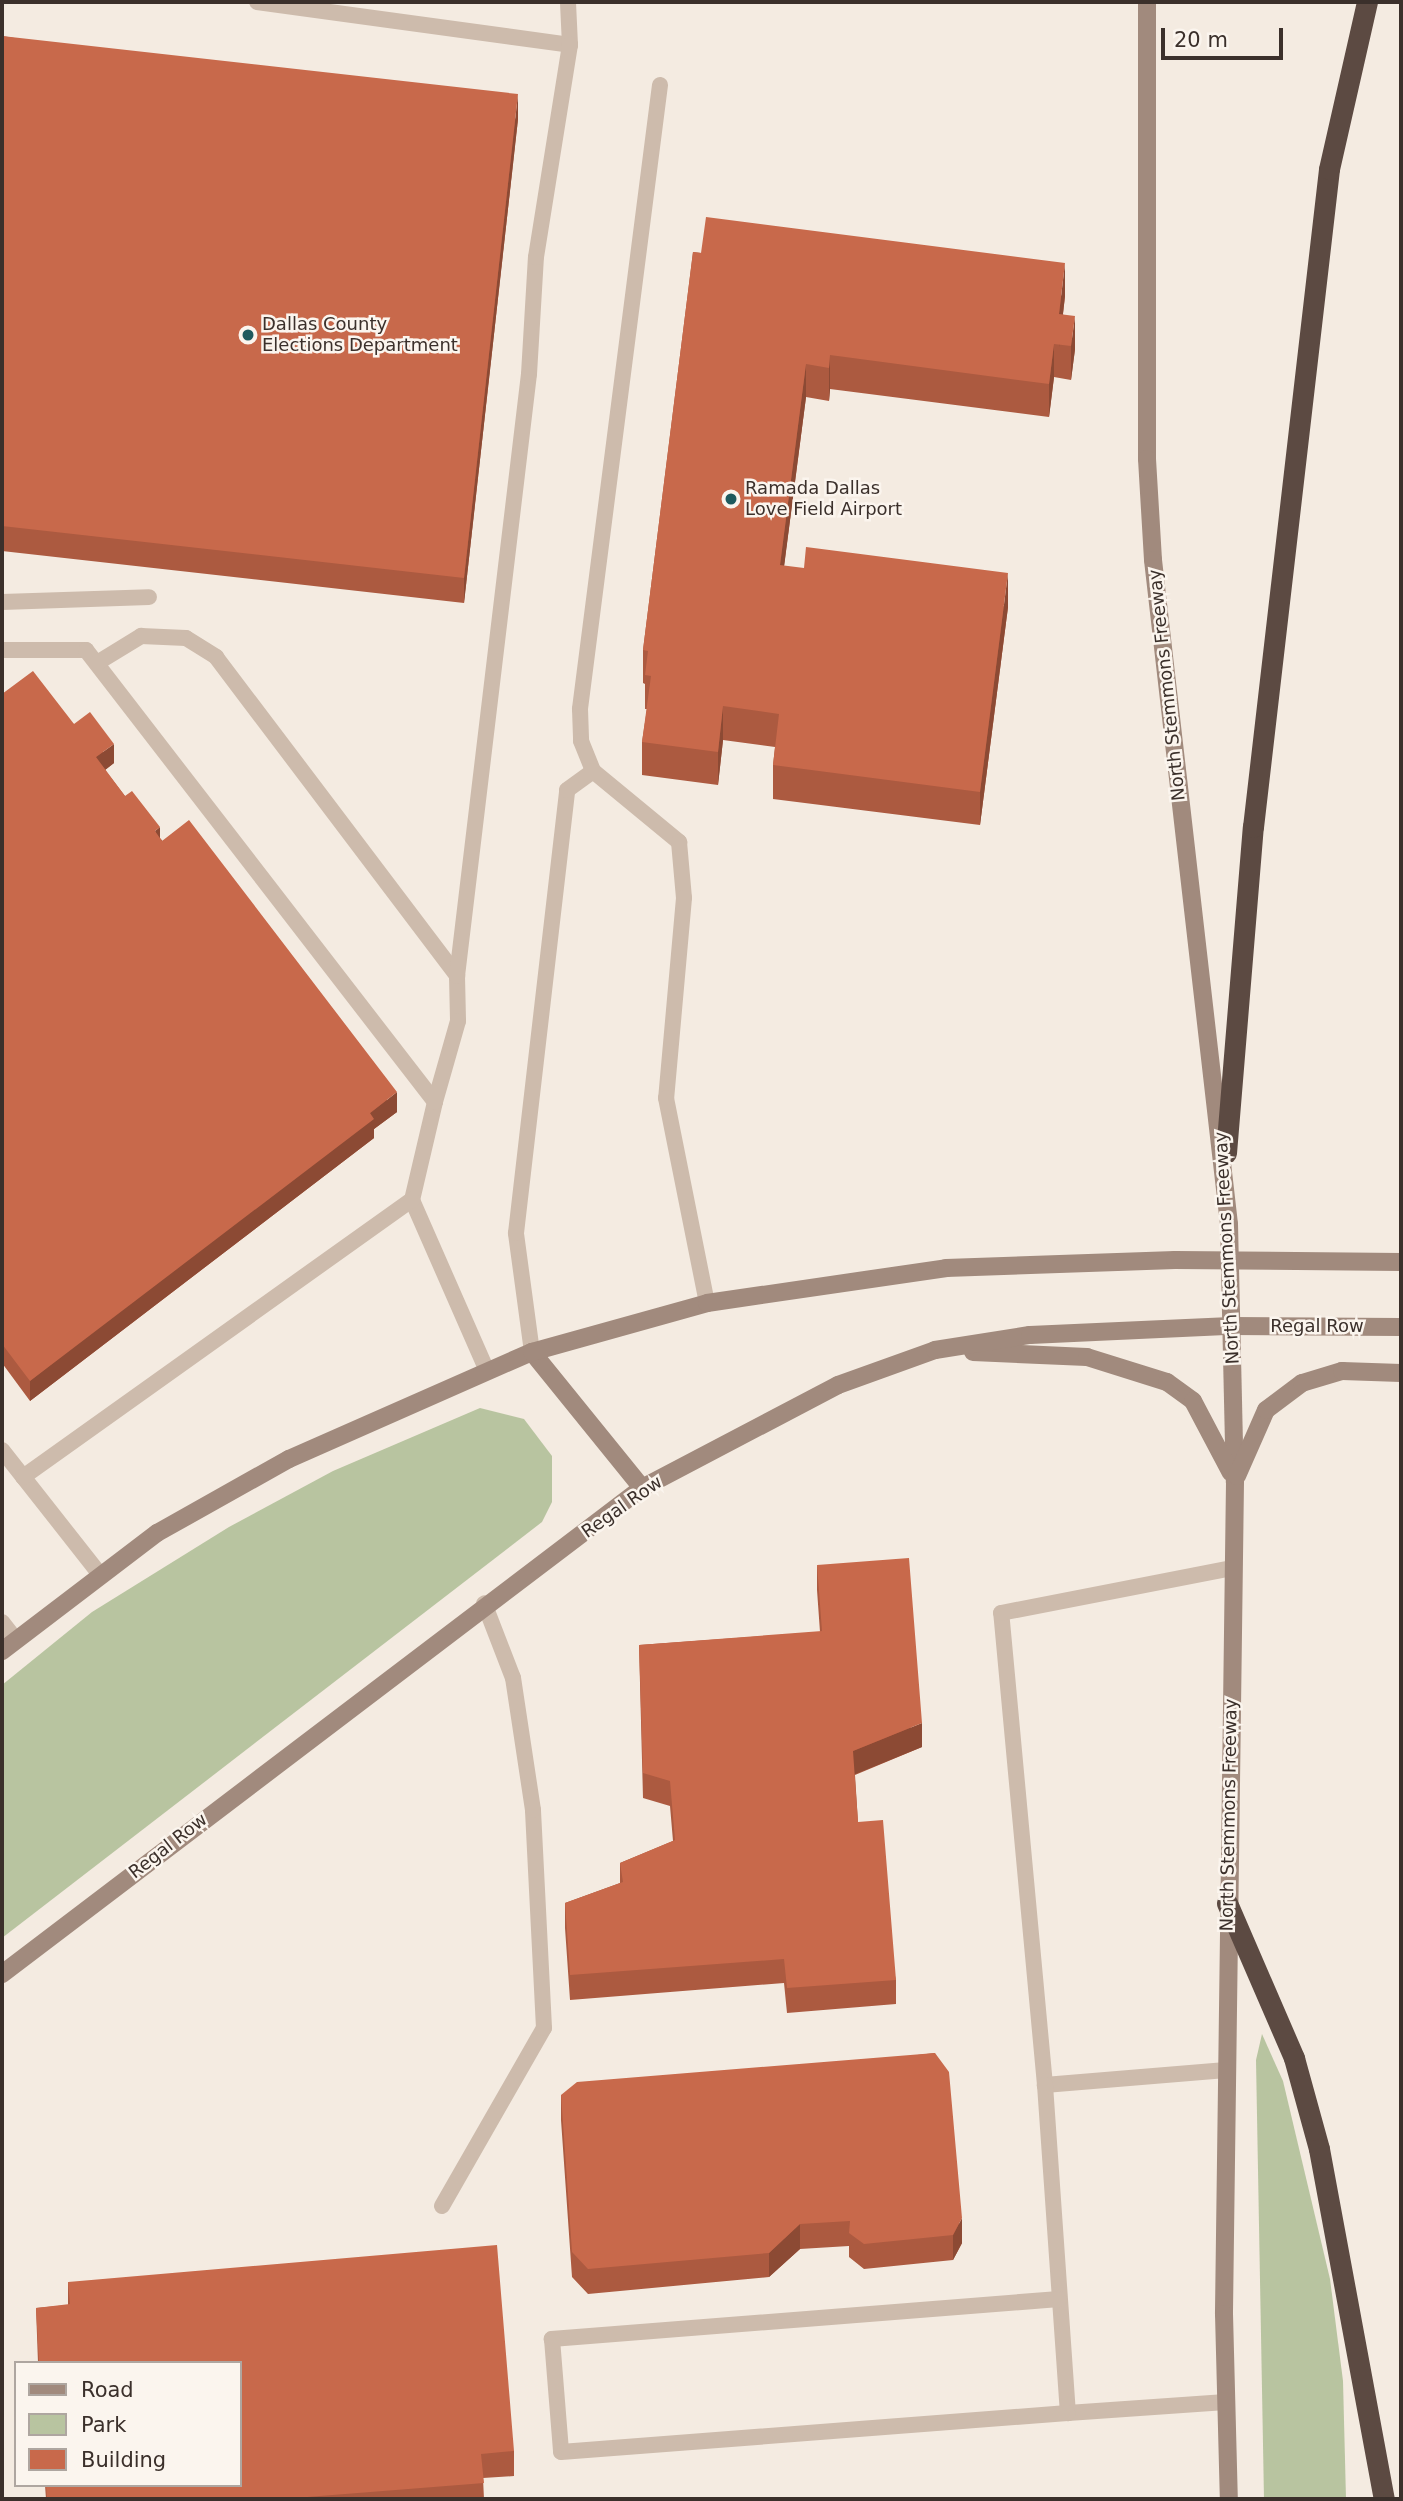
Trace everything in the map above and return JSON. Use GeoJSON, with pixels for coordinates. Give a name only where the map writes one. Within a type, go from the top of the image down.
{"type":"FeatureCollection","features":[{"type":"Feature","properties":{"kind":"highway"},"geometry":{"type":"LineString","coordinates":[[1226,1153],[1253,827],[1329,169],[1367,2]]}},
{"type":"Feature","properties":{"kind":"highway"},"geometry":{"type":"LineString","coordinates":[[1227,1903],[1294,2058],[1319,2149],[1384,2499]]}},
{"type":"Feature","properties":{"kind":"main road","name":"North Stemmons Freeway"},"geometry":{"type":"LineString","coordinates":[[1147,2],[1152,548],[1197,964],[1226,1153],[1230,1262],[1235,1482],[1226,2070],[1226,2402],[1229,2499]]}},
{"type":"Feature","properties":{"kind":"main road"},"geometry":{"type":"LineString","coordinates":[[9,1646],[157,1533],[289,1459],[532,1352],[707,1303],[946,1268],[1230,1262],[1401,1262]]}},
{"type":"Feature","properties":{"kind":"main road","name":"Regal Row"},"geometry":{"type":"LineString","coordinates":[[2,1974],[484,1603],[642,1488],[838,1385],[935,1350],[1030,1335],[1231,1326],[1401,1327]]}},
{"type":"Feature","properties":{"kind":"main road"},"geometry":{"type":"LineString","coordinates":[[935,1350],[1087,1357],[1167,1382],[1200,1410],[1235,1482]]}},
{"type":"Feature","properties":{"kind":"main road"},"geometry":{"type":"LineString","coordinates":[[532,1352],[642,1488]]}},
{"type":"Feature","properties":{"kind":"main road"},"geometry":{"type":"LineString","coordinates":[[1235,1482],[1266,1410],[1301,1383],[1342,1371],[1401,1373]]}},
{"type":"Feature","properties":{"kind":"lane"},"geometry":{"type":"LineString","coordinates":[[257,2],[570,45]]}},
{"type":"Feature","properties":{"kind":"lane"},"geometry":{"type":"LineString","coordinates":[[487,1371],[412,1200],[435,1102],[458,1021],[457,976],[529,374],[536,257],[570,45],[568,2]]}},
{"type":"Feature","properties":{"kind":"lane"},"geometry":{"type":"LineString","coordinates":[[660,85],[580,709],[582,741],[593,771],[679,842],[684,898],[666,1098],[707,1303]]}},
{"type":"Feature","properties":{"kind":"lane"},"geometry":{"type":"LineString","coordinates":[[2,601],[149,597]]}},
{"type":"Feature","properties":{"kind":"lane"},"geometry":{"type":"LineString","coordinates":[[97,663],[141,636],[186,638],[216,657],[457,976]]}},
{"type":"Feature","properties":{"kind":"lane"},"geometry":{"type":"LineString","coordinates":[[2,650],[86,650],[435,1102]]}},
{"type":"Feature","properties":{"kind":"lane"},"geometry":{"type":"LineString","coordinates":[[532,1352],[516,1233],[567,790],[593,771]]}},
{"type":"Feature","properties":{"kind":"lane"},"geometry":{"type":"LineString","coordinates":[[23,1477],[412,1200]]}},
{"type":"Feature","properties":{"kind":"lane"},"geometry":{"type":"LineString","coordinates":[[2,1450],[101,1576]]}},
{"type":"Feature","properties":{"kind":"lane"},"geometry":{"type":"LineString","coordinates":[[1068,2413],[1045,2085],[1001,1613],[1233,1568]]}},
{"type":"Feature","properties":{"kind":"lane"},"geometry":{"type":"LineString","coordinates":[[442,2206],[544,2028],[527,1771],[513,1678],[484,1603]]}},
{"type":"Feature","properties":{"kind":"lane"},"geometry":{"type":"LineString","coordinates":[[2,1622],[9,1646]]}},
{"type":"Feature","properties":{"kind":"lane"},"geometry":{"type":"LineString","coordinates":[[1045,2085],[1226,2070]]}},
{"type":"Feature","properties":{"kind":"lane"},"geometry":{"type":"LineString","coordinates":[[1059,2299],[552,2339],[561,2452],[1226,2402]]}},
{"type":"Feature","properties":{"kind":"green space"},"geometry":{"type":"Polygon","coordinates":[[[480,1408],[524,1419],[552,1456],[552,1502],[542,1522],[2,1938],[2,1685],[92,1612],[229,1527],[333,1471],[480,1408]]]}},
{"type":"Feature","properties":{"kind":"green space"},"geometry":{"type":"Polygon","coordinates":[[[1262,2034],[1283,2081],[1330,2279],[1343,2381],[1346,2499],[1264,2499],[1256,2060],[1262,2034]]]}},
{"type":"Feature","properties":{"kind":"building","name":"Dallas County Elections Department"},"geometry":{"type":"Polygon","coordinates":[[[2,36],[518,94],[464,578],[2,526],[2,36]]]}},
{"type":"Feature","properties":{"kind":"building","name":"Ramada Dallas Love Field Airport"},"geometry":{"type":"Polygon","coordinates":[[[706,217],[1065,263],[1059,314],[1075,316],[1071,346],[1054,344],[1049,384],[830,355],[829,368],[806,364],[780,565],[804,568],[806,547],[1008,573],[980,792],[773,765],[779,714],[723,706],[718,752],[642,742],[651,676],[645,675],[648,651],[643,650],[693,252],[701,253],[706,217]]]}},
{"type":"Feature","properties":{"kind":"building"},"geometry":{"type":"Polygon","coordinates":[[[33,671],[74,724],[90,712],[114,744],[96,757],[125,796],[132,791],[160,827],[155,831],[162,841],[189,820],[397,1092],[370,1113],[374,1119],[30,1381],[2,1344],[2,694],[33,671]]]}},
{"type":"Feature","properties":{"kind":"building"},"geometry":{"type":"Polygon","coordinates":[[[909,1558],[922,1723],[853,1751],[858,1822],[883,1820],[896,1980],[787,1988],[784,1959],[570,1975],[565,1903],[623,1882],[620,1863],[675,1840],[670,1781],[643,1773],[639,1645],[822,1631],[817,1565],[909,1558]]]}},
{"type":"Feature","properties":{"kind":"building"},"geometry":{"type":"Polygon","coordinates":[[[935,2053],[949,2072],[962,2218],[953,2235],[864,2244],[849,2233],[850,2221],[800,2224],[769,2253],[588,2269],[572,2252],[561,2095],[577,2082],[935,2053]]]}},
{"type":"Feature","properties":{"kind":"building"},"geometry":{"type":"Polygon","coordinates":[[[497,2245],[514,2451],[481,2454],[484,2483],[282,2499],[47,2499],[46,2487],[242,2487],[242,2361],[39,2361],[36,2308],[70,2304],[68,2282],[497,2245]]]}},
{"type":"Feature","properties":{"kind":"place","name":"Dallas County Elections Department"},"geometry":{"type":"Point","coordinates":[248,335]}},
{"type":"Feature","properties":{"kind":"place","name":"Ramada Dallas Love Field Airport"},"geometry":{"type":"Point","coordinates":[731,499]}}]}
